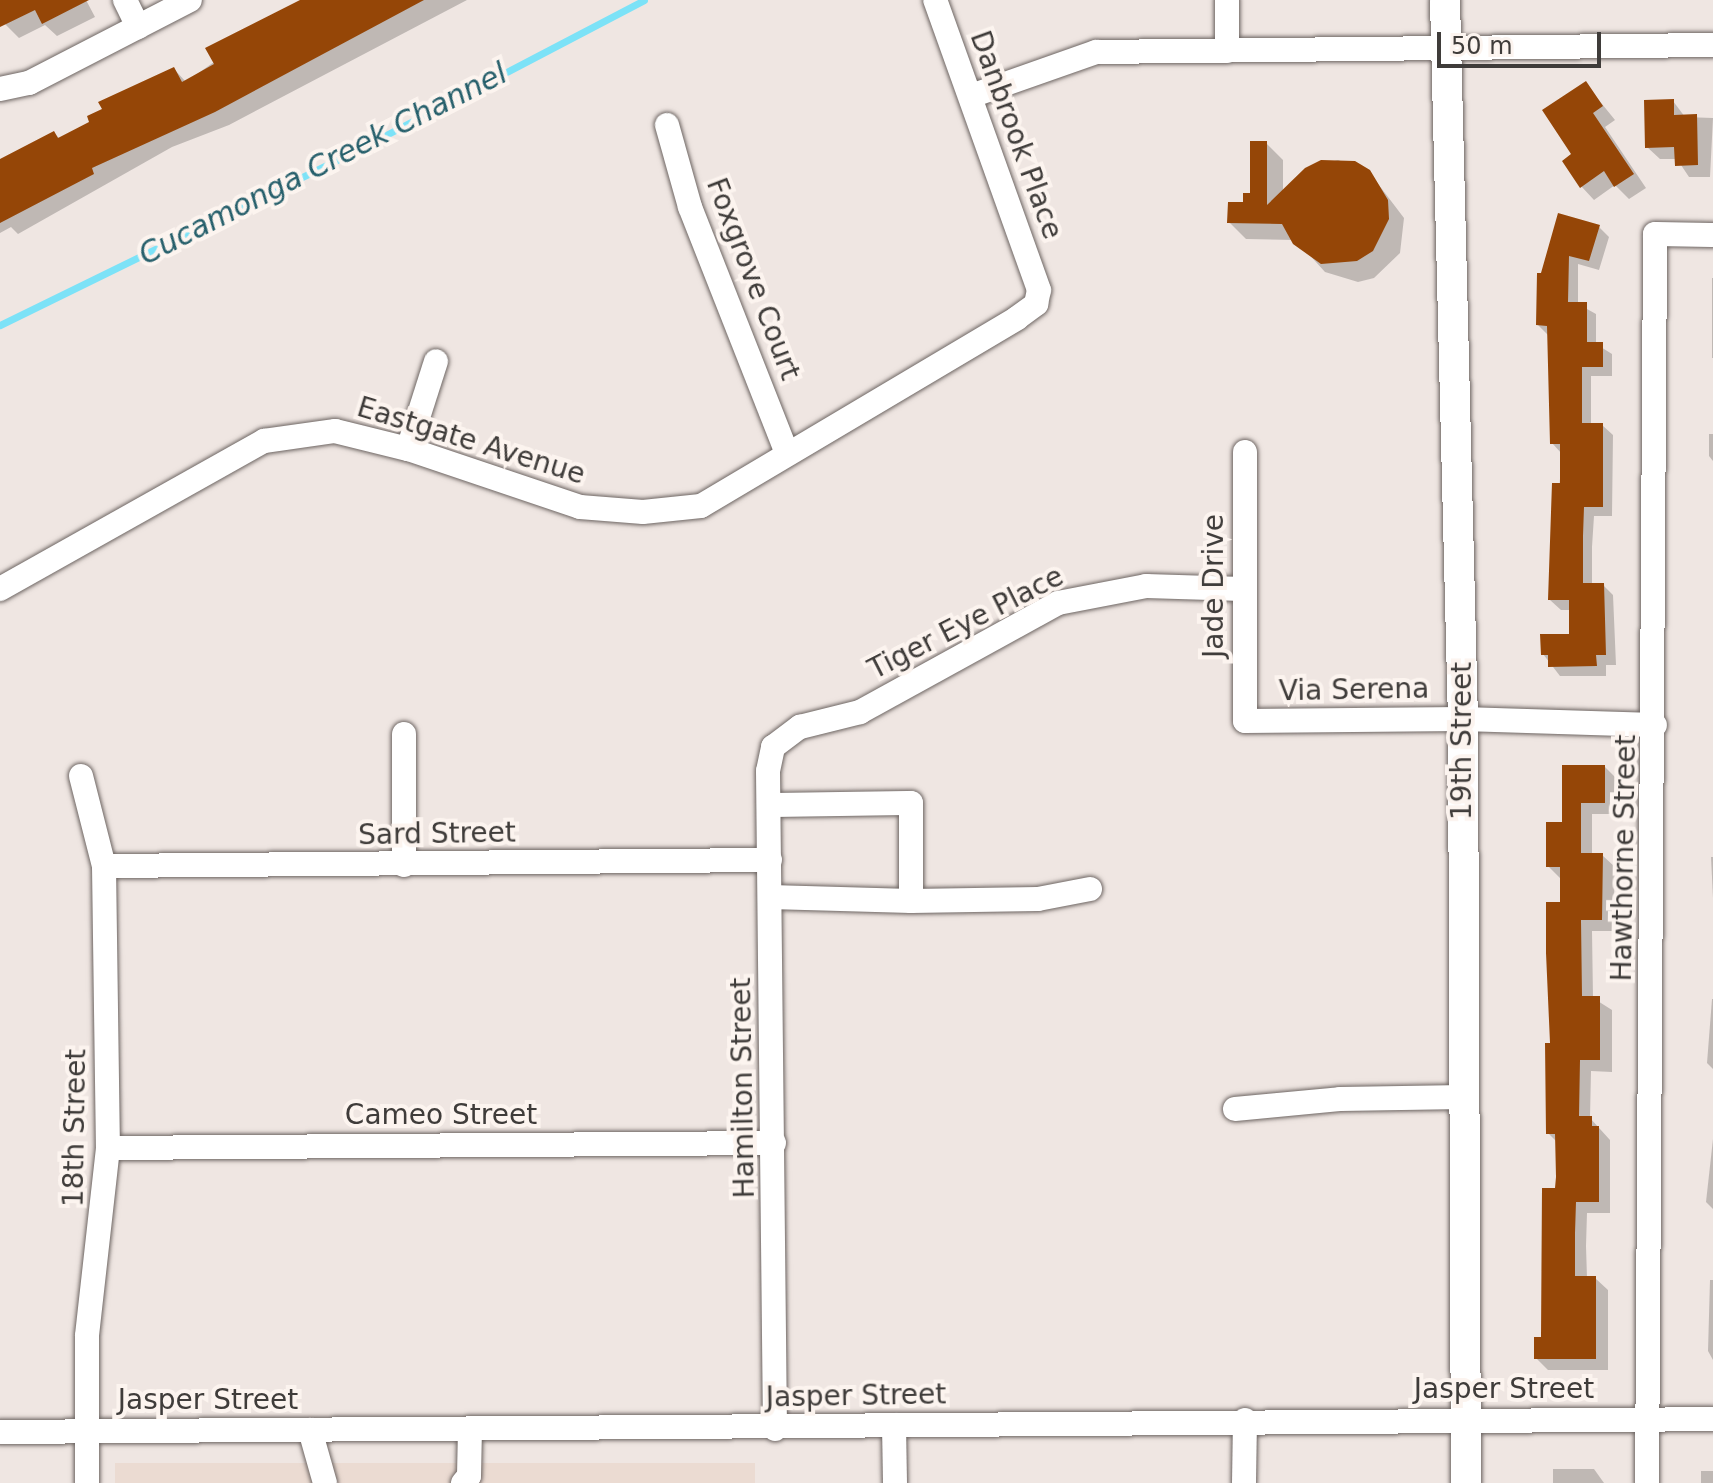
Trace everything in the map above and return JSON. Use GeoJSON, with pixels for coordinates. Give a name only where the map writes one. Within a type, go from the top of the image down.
{"type":"FeatureCollection","features":[{"type":"Feature","properties":{"kind":"main road","name":"19th Street"},"geometry":{"type":"LineString","coordinates":[[1445,0],[1463,719],[1466,1483]]}},
{"type":"Feature","properties":{"kind":"street"},"geometry":{"type":"LineString","coordinates":[[125,0],[138,27]]}},
{"type":"Feature","properties":{"kind":"street"},"geometry":{"type":"LineString","coordinates":[[0,89],[29,83],[190,0]]}},
{"type":"Feature","properties":{"kind":"street","name":"Danbrook Place"},"geometry":{"type":"LineString","coordinates":[[935,0],[1039,290]]}},
{"type":"Feature","properties":{"kind":"street"},"geometry":{"type":"LineString","coordinates":[[1227,0],[1227,51]]}},
{"type":"Feature","properties":{"kind":"street"},"geometry":{"type":"LineString","coordinates":[[971,96],[1096,52],[1446,44],[1713,45]]}},
{"type":"Feature","properties":{"kind":"street","name":"Foxgrove Court"},"geometry":{"type":"LineString","coordinates":[[667,125],[690,207],[787,453]]}},
{"type":"Feature","properties":{"kind":"street","name":"Hawthorne Street"},"geometry":{"type":"LineString","coordinates":[[1647,1483],[1655,725],[1655,234],[1713,235]]}},
{"type":"Feature","properties":{"kind":"street","name":"Eastgate Avenue"},"geometry":{"type":"LineString","coordinates":[[0,589],[264,441],[335,431],[408,449],[580,507],[643,512],[701,506],[1017,318],[1036,304],[1039,290]]}},
{"type":"Feature","properties":{"kind":"street"},"geometry":{"type":"LineString","coordinates":[[408,449],[436,361]]}},
{"type":"Feature","properties":{"kind":"street","name":"Jade Drive"},"geometry":{"type":"LineString","coordinates":[[1245,452],[1245,721]]}},
{"type":"Feature","properties":{"kind":"street","name":"Tiger Eye Place"},"geometry":{"type":"LineString","coordinates":[[773,747],[800,727],[860,712],[1058,603],[1146,586],[1243,589]]}},
{"type":"Feature","properties":{"kind":"street","name":"Via Serena"},"geometry":{"type":"LineString","coordinates":[[1245,721],[1463,719],[1655,725]]}},
{"type":"Feature","properties":{"kind":"street"},"geometry":{"type":"LineString","coordinates":[[404,734],[404,865]]}},
{"type":"Feature","properties":{"kind":"street","name":"Hamilton Street"},"geometry":{"type":"LineString","coordinates":[[773,747],[769,805],[775,1429]]}},
{"type":"Feature","properties":{"kind":"street","name":"18th Street"},"geometry":{"type":"LineString","coordinates":[[81,776],[104,866],[108,1148],[87,1336],[87,1483]]}},
{"type":"Feature","properties":{"kind":"street"},"geometry":{"type":"LineString","coordinates":[[769,805],[911,803],[911,901]]}},
{"type":"Feature","properties":{"kind":"street","name":"Sard Street"},"geometry":{"type":"LineString","coordinates":[[104,866],[770,860]]}},
{"type":"Feature","properties":{"kind":"street"},"geometry":{"type":"LineString","coordinates":[[770,897],[911,901],[1038,899],[1090,889]]}},
{"type":"Feature","properties":{"kind":"street"},"geometry":{"type":"LineString","coordinates":[[1235,1109],[1340,1099],[1464,1097]]}},
{"type":"Feature","properties":{"kind":"street","name":"Cameo Street"},"geometry":{"type":"LineString","coordinates":[[108,1148],[774,1143]]}},
{"type":"Feature","properties":{"kind":"street","name":"Jasper Street"},"geometry":{"type":"LineString","coordinates":[[0,1432],[775,1429],[1465,1418],[1713,1419]]}},
{"type":"Feature","properties":{"kind":"street"},"geometry":{"type":"LineString","coordinates":[[1244,1483],[1245,1420]]}},
{"type":"Feature","properties":{"kind":"street"},"geometry":{"type":"LineString","coordinates":[[894,1425],[895,1483]]}},
{"type":"Feature","properties":{"kind":"street"},"geometry":{"type":"LineString","coordinates":[[310,1430],[325,1483]]}},
{"type":"Feature","properties":{"kind":"street"},"geometry":{"type":"LineString","coordinates":[[463,1483],[469,1476],[470,1430]]}},
{"type":"Feature","properties":{"kind":"shaded area"},"geometry":{"type":"Polygon","coordinates":[[[115,1463],[755,1463],[755,1483],[115,1483],[115,1463]]]}},
{"type":"Feature","properties":{"kind":"building"},"geometry":{"type":"Polygon","coordinates":[[[0,0],[89,0],[42,24],[35,10],[0,27],[0,0]]]}},
{"type":"Feature","properties":{"kind":"building"},"geometry":{"type":"Polygon","coordinates":[[[300,0],[424,0],[215,112],[92,168],[94,174],[0,223],[0,159],[54,131],[58,138],[89,122],[87,116],[102,109],[98,102],[174,67],[182,82],[214,64],[205,48],[300,0]]]}},
{"type":"Feature","properties":{"kind":"building"},"geometry":{"type":"Polygon","coordinates":[[[1586,81],[1603,106],[1593,113],[1634,174],[1614,187],[1604,171],[1580,188],[1562,161],[1571,154],[1542,110],[1586,81]]]}},
{"type":"Feature","properties":{"kind":"building"},"geometry":{"type":"Polygon","coordinates":[[[1674,99],[1674,115],[1697,114],[1698,165],[1675,166],[1674,147],[1645,148],[1644,100],[1674,99]]]}},
{"type":"Feature","properties":{"kind":"building"},"geometry":{"type":"Polygon","coordinates":[[[1250,141],[1267,141],[1267,205],[1305,168],[1321,160],[1355,161],[1370,170],[1388,200],[1389,219],[1373,251],[1357,261],[1321,264],[1293,244],[1282,224],[1227,223],[1228,202],[1243,202],[1243,193],[1250,193],[1250,141]]]}},
{"type":"Feature","properties":{"kind":"building"},"geometry":{"type":"Polygon","coordinates":[[[1558,213],[1600,225],[1589,261],[1569,256],[1568,302],[1587,302],[1587,342],[1603,342],[1603,367],[1582,367],[1582,423],[1603,423],[1603,507],[1584,507],[1583,536],[1583,583],[1604,583],[1606,655],[1596,655],[1597,666],[1548,667],[1548,655],[1541,655],[1540,634],[1569,634],[1569,600],[1548,600],[1552,483],[1560,483],[1560,444],[1550,444],[1547,326],[1536,325],[1537,273],[1541,273],[1558,213]]]}},
{"type":"Feature","properties":{"kind":"building"},"geometry":{"type":"Polygon","coordinates":[[[1562,765],[1605,765],[1605,803],[1581,803],[1581,853],[1603,853],[1602,920],[1581,920],[1582,996],[1600,996],[1600,1060],[1580,1060],[1579,1116],[1592,1116],[1592,1126],[1599,1126],[1599,1202],[1576,1202],[1575,1233],[1575,1276],[1596,1276],[1596,1359],[1534,1359],[1534,1337],[1541,1337],[1542,1188],[1555,1188],[1556,1177],[1555,1134],[1546,1134],[1545,1043],[1550,1043],[1546,902],[1560,902],[1560,867],[1546,867],[1546,822],[1562,822],[1562,765]]]}},
{"type":"Feature","properties":{"kind":"waterway","name":"Cucamonga Creek Channel"},"geometry":{"type":"LineString","coordinates":[[0,325],[363,147],[644,0]]}}]}
